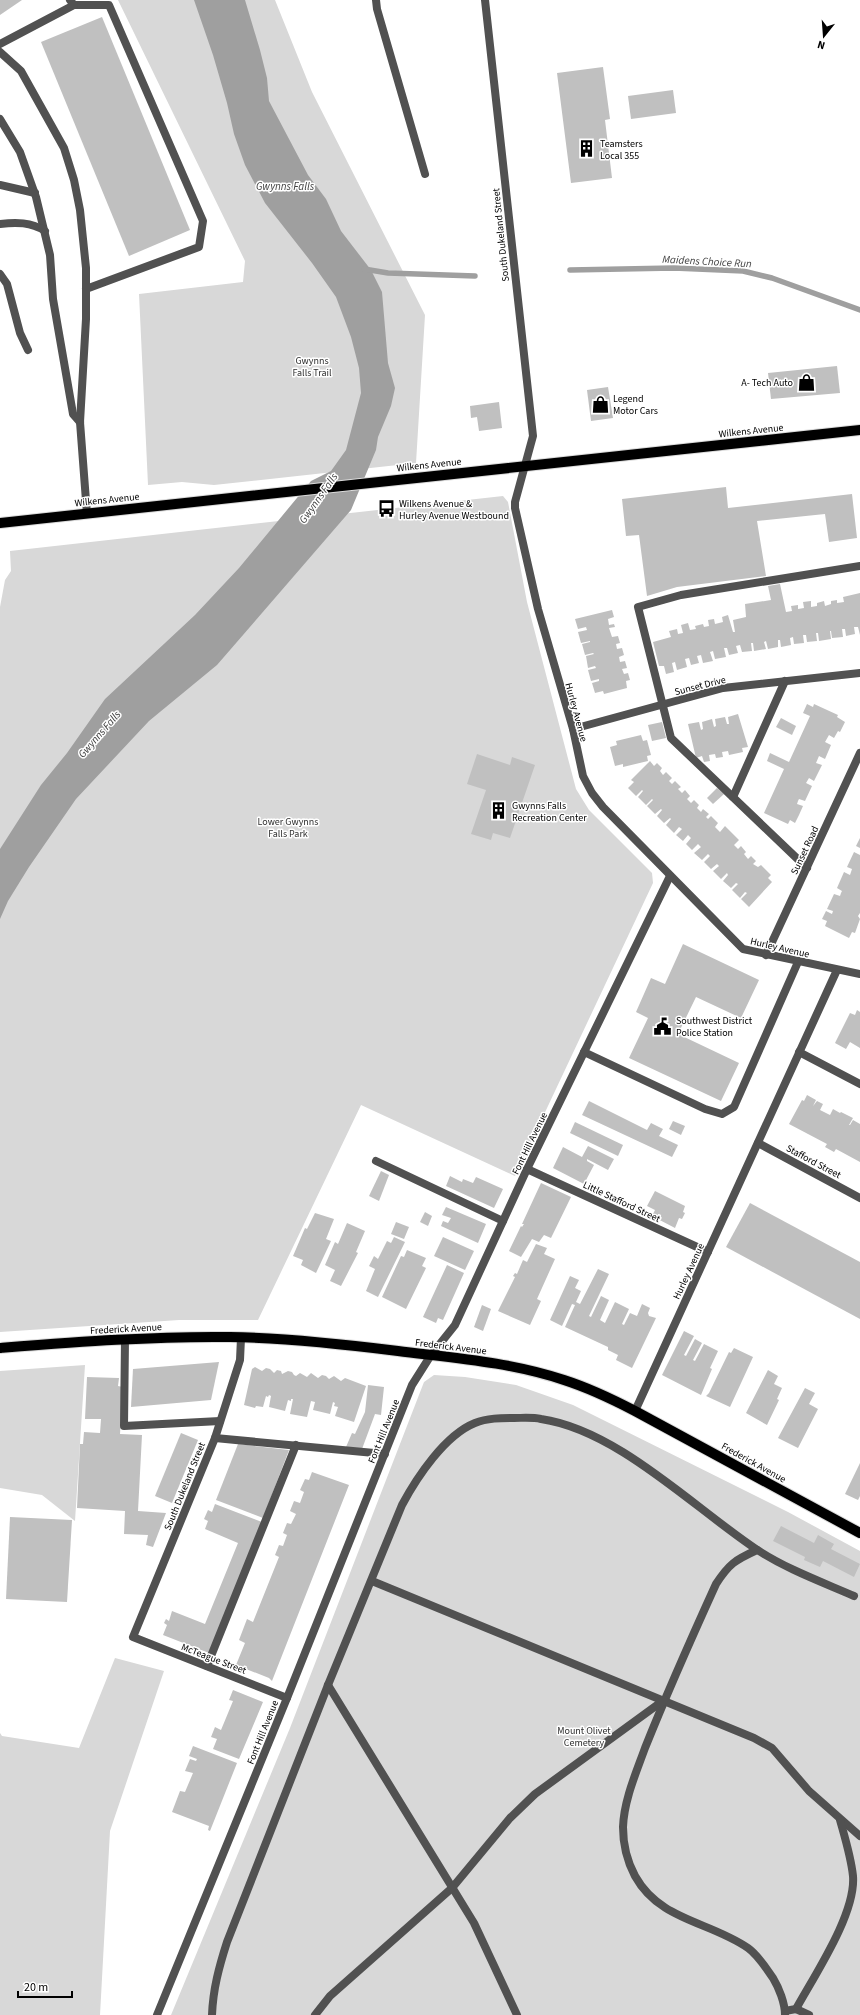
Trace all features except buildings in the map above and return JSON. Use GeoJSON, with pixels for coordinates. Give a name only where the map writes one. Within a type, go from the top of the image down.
{"type":"FeatureCollection","features":[{"type":"Feature","properties":{"kind":"main road","name":"Wilkens Avenue"},"geometry":{"type":"LineString","coordinates":[[0,523],[860,430]]}},
{"type":"Feature","properties":{"kind":"main road","name":"Frederick Avenue"},"geometry":{"type":"LineString","coordinates":[[0,1348],[125,1339],[241,1338],[300,1340],[431,1355],[524,1369],[564,1380],[635,1411],[860,1533]]}},
{"type":"Feature","properties":{"kind":"street"},"geometry":{"type":"LineString","coordinates":[[376,0],[376,9],[425,174]]}},
{"type":"Feature","properties":{"kind":"street","name":"South Dukeland Street"},"geometry":{"type":"LineString","coordinates":[[485,0],[533,436],[523,466]]}},
{"type":"Feature","properties":{"kind":"street"},"geometry":{"type":"LineString","coordinates":[[0,44],[72,2],[109,5],[203,221],[199,247],[86,289]]}},
{"type":"Feature","properties":{"kind":"street"},"geometry":{"type":"LineString","coordinates":[[0,52],[21,71],[64,148],[74,180],[80,210],[86,289],[80,422],[87,514]]}},
{"type":"Feature","properties":{"kind":"street"},"geometry":{"type":"LineString","coordinates":[[0,119],[20,152],[35,193],[50,255],[53,299],[73,414],[80,422]]}},
{"type":"Feature","properties":{"kind":"street"},"geometry":{"type":"LineString","coordinates":[[0,185],[35,193]]}},
{"type":"Feature","properties":{"kind":"street"},"geometry":{"type":"LineString","coordinates":[[0,224],[24,223],[37,226],[44,231]]}},
{"type":"Feature","properties":{"kind":"street"},"geometry":{"type":"LineString","coordinates":[[0,274],[7,284],[20,333],[28,350]]}},
{"type":"Feature","properties":{"kind":"street","name":"Hurley Avenue"},"geometry":{"type":"LineString","coordinates":[[523,466],[515,508],[538,609],[573,729],[583,776],[592,793],[603,807],[743,949],[837,970],[635,1411]]}},
{"type":"Feature","properties":{"kind":"street"},"geometry":{"type":"LineString","coordinates":[[807,868],[671,738],[638,607],[681,595],[860,566]]}},
{"type":"Feature","properties":{"kind":"street","name":"Sunset Drive"},"geometry":{"type":"LineString","coordinates":[[573,729],[723,688],[860,673]]}},
{"type":"Feature","properties":{"kind":"street"},"geometry":{"type":"LineString","coordinates":[[733,798],[785,681]]}},
{"type":"Feature","properties":{"kind":"street","name":"Sunset Road"},"geometry":{"type":"LineString","coordinates":[[766,955],[860,753]]}},
{"type":"Feature","properties":{"kind":"street","name":"Font Hill Avenue"},"geometry":{"type":"LineString","coordinates":[[157,2015],[287,1698],[412,1386],[431,1355],[455,1325],[503,1221],[670,876]]}},
{"type":"Feature","properties":{"kind":"street"},"geometry":{"type":"LineString","coordinates":[[584,1052],[705,1109],[722,1114],[734,1107],[798,962]]}},
{"type":"Feature","properties":{"kind":"street"},"geometry":{"type":"LineString","coordinates":[[837,970],[860,974]]}},
{"type":"Feature","properties":{"kind":"street"},"geometry":{"type":"LineString","coordinates":[[799,1052],[860,1084]]}},
{"type":"Feature","properties":{"kind":"street","name":"Stafford Street"},"geometry":{"type":"LineString","coordinates":[[758,1143],[860,1198]]}},
{"type":"Feature","properties":{"kind":"street"},"geometry":{"type":"LineString","coordinates":[[376,1161],[503,1221]]}},
{"type":"Feature","properties":{"kind":"street","name":"Little Stafford Street"},"geometry":{"type":"LineString","coordinates":[[528,1169],[708,1252]]}},
{"type":"Feature","properties":{"kind":"street","name":"South Dukeland Street"},"geometry":{"type":"LineString","coordinates":[[133,1638],[215,1438],[240,1360],[241,1338]]}},
{"type":"Feature","properties":{"kind":"street"},"geometry":{"type":"LineString","coordinates":[[125,1339],[124,1426],[220,1421]]}},
{"type":"Feature","properties":{"kind":"street"},"geometry":{"type":"LineString","coordinates":[[212,2015],[213,1992],[225,1949],[328,1685],[402,1505],[434,1456],[455,1436],[474,1423],[494,1418],[541,1419],[570,1427],[597,1437],[625,1453],[757,1550],[790,1568],[854,1596]]}},
{"type":"Feature","properties":{"kind":"street"},"geometry":{"type":"LineString","coordinates":[[215,1438],[385,1454]]}},
{"type":"Feature","properties":{"kind":"street"},"geometry":{"type":"LineString","coordinates":[[207,1666],[296,1445]]}},
{"type":"Feature","properties":{"kind":"street"},"geometry":{"type":"LineString","coordinates":[[757,1550],[739,1558],[727,1567],[716,1584],[664,1700],[633,1780],[627,1802],[623,1826],[625,1848],[630,1866],[642,1887],[654,1900],[669,1911],[729,1936],[749,1949],[766,1968],[777,1986],[785,2013],[796,2009],[842,1925],[850,1900],[853,1877],[840,1820]]}},
{"type":"Feature","properties":{"kind":"street"},"geometry":{"type":"LineString","coordinates":[[372,1581],[754,1738],[772,1748],[809,1791],[840,1820],[860,1836]]}},
{"type":"Feature","properties":{"kind":"street","name":"McTeague Street"},"geometry":{"type":"LineString","coordinates":[[133,1638],[287,1698]]}},
{"type":"Feature","properties":{"kind":"street"},"geometry":{"type":"LineString","coordinates":[[328,1685],[474,1923],[517,2015]]}},
{"type":"Feature","properties":{"kind":"street"},"geometry":{"type":"LineString","coordinates":[[315,2015],[330,1996],[452,1888],[510,1818],[535,1794],[664,1700]]}},
{"type":"Feature","properties":{"kind":"street"},"geometry":{"type":"LineString","coordinates":[[796,2009],[809,2015]]}},
{"type":"Feature","properties":{"kind":"green space","name":"Gwynns Falls Trail"},"geometry":{"type":"Polygon","coordinates":[[[118,0],[275,0],[312,92],[425,315],[416,463],[214,485],[182,482],[148,485],[139,294],[243,282],[245,261],[118,0]]]}},
{"type":"Feature","properties":{"kind":"green space","name":"Lower Gwynns Falls Park"},"geometry":{"type":"Polygon","coordinates":[[[503,496],[508,502],[527,602],[576,789],[589,810],[652,873],[653,883],[515,1176],[361,1105],[258,1320],[179,1320],[0,1332],[0,607],[5,580],[11,571],[10,551],[503,496]]]}},
{"type":"Feature","properties":{"kind":"green space"},"geometry":{"type":"Polygon","coordinates":[[[85,1365],[75,1521],[42,1495],[0,1488],[0,1371],[85,1365]]]}},
{"type":"Feature","properties":{"kind":"green space","name":"Mount Olivet Cemetery"},"geometry":{"type":"Polygon","coordinates":[[[434,1375],[465,1377],[516,1385],[573,1405],[788,1512],[860,1551],[860,2015],[171,2015],[290,1728],[424,1382],[434,1375]]]}},
{"type":"Feature","properties":{"kind":"green space"},"geometry":{"type":"Polygon","coordinates":[[[115,1658],[164,1671],[110,1831],[100,2015],[0,2015],[0,1733],[2,1736],[79,1748],[115,1658]]]}},
{"type":"Feature","properties":{"kind":"water","name":"Gwynns Falls"},"geometry":{"type":"Polygon","coordinates":[[[194,0],[245,0],[267,78],[269,101],[308,175],[326,199],[341,231],[371,270],[382,292],[388,363],[395,388],[391,406],[378,437],[376,450],[351,510],[217,665],[149,721],[76,799],[29,867],[8,901],[0,919],[0,849],[41,785],[67,753],[105,699],[195,615],[239,568],[311,481],[331,471],[346,450],[361,393],[359,368],[351,337],[336,297],[312,263],[265,203],[245,165],[234,134],[213,55],[194,0]]]}},
{"type":"Feature","properties":{"kind":"waterway","name":"Maidens Choice Run"},"geometry":{"type":"LineString","coordinates":[[570,270],[674,268],[743,271],[772,278],[860,310]]}},
{"type":"Feature","properties":{"kind":"waterway","name":"Maidens Choice Run"},"geometry":{"type":"LineString","coordinates":[[364,269],[388,273],[475,276]]}},
{"type":"Feature","properties":{"kind":"place","name":"Teamsters Local 355"},"geometry":{"type":"Point","coordinates":[587,149]}},
{"type":"Feature","properties":{"kind":"place","name":"A- Tech Auto"},"geometry":{"type":"Point","coordinates":[806,382]}},
{"type":"Feature","properties":{"kind":"place","name":"Legend Motor Cars"},"geometry":{"type":"Point","coordinates":[600,404]}},
{"type":"Feature","properties":{"kind":"place","name":"Wilkens Avenue & Hurley Avenue Westbound"},"geometry":{"type":"Point","coordinates":[386,509]}},
{"type":"Feature","properties":{"kind":"place","name":"Gwynns Falls Recreation Center"},"geometry":{"type":"Point","coordinates":[499,811]}},
{"type":"Feature","properties":{"kind":"place","name":"Southwest District Police Station"},"geometry":{"type":"Point","coordinates":[663,1026]}}]}
